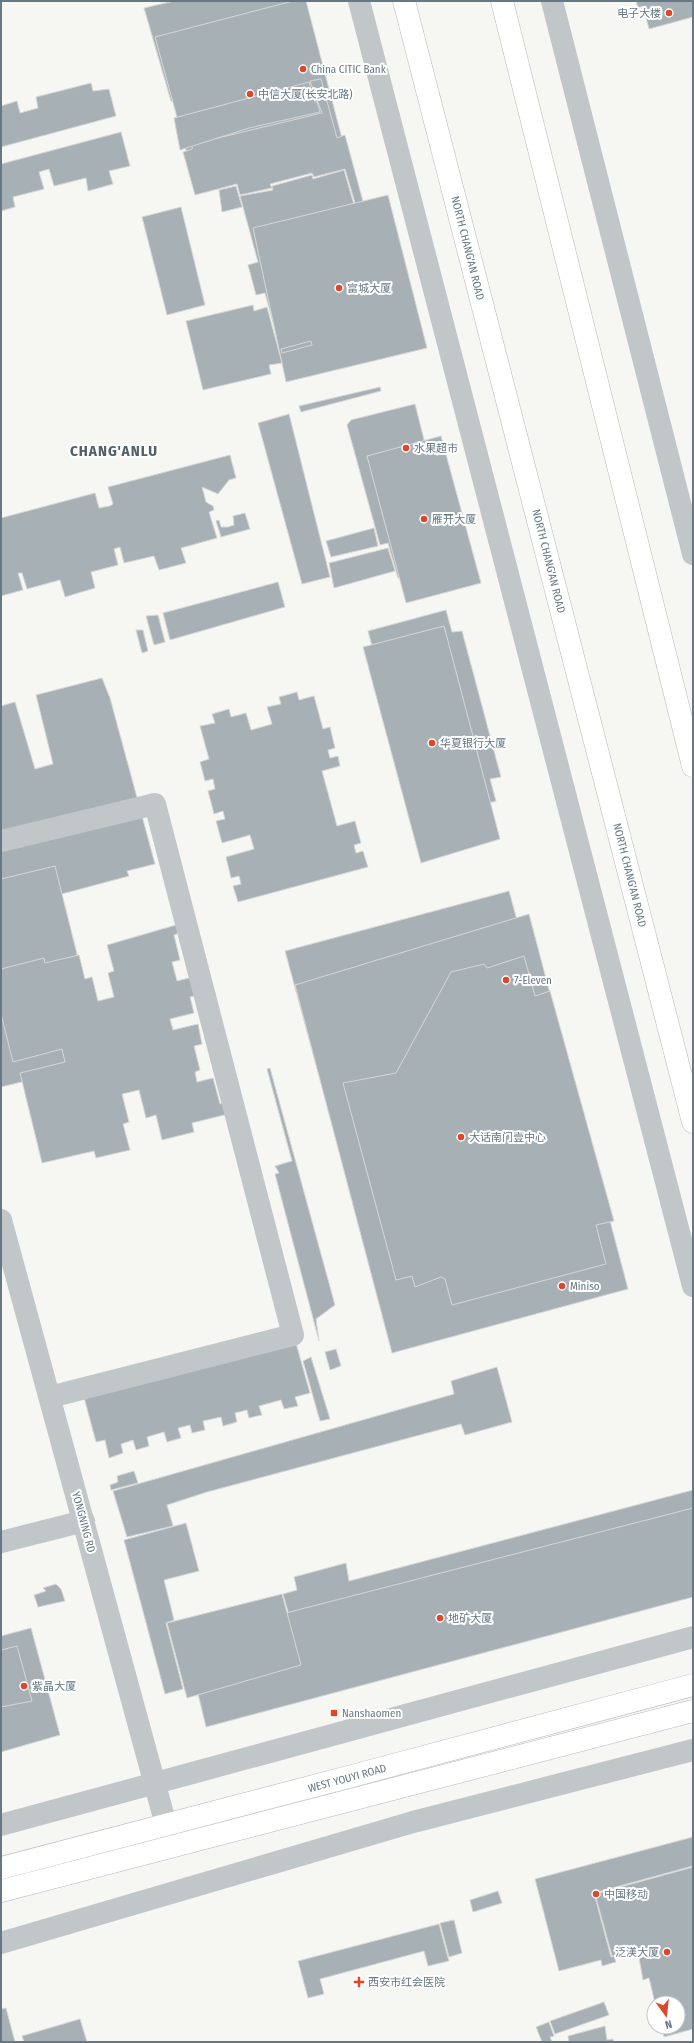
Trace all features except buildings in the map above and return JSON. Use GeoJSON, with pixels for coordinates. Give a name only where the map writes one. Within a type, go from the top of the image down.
{"type":"FeatureCollection","features":[{"type":"Feature","properties":{"kind":"main road","name":"NORTH CHANG'AN ROAD"},"geometry":{"type":"LineString","coordinates":[[404,1],[693,1122]]}},
{"type":"Feature","properties":{"kind":"main road"},"geometry":{"type":"LineString","coordinates":[[502,1],[693,766]]}},
{"type":"Feature","properties":{"kind":"main road","name":"WEST YOUYI ROAD"},"geometry":{"type":"LineString","coordinates":[[1,1868],[693,1685]]}},
{"type":"Feature","properties":{"kind":"main road","name":"WEST YOUYI ROAD"},"geometry":{"type":"LineString","coordinates":[[1,1891],[693,1711]]}},
{"type":"Feature","properties":{"kind":"street"},"geometry":{"type":"LineString","coordinates":[[359,1],[693,1286]]}},
{"type":"Feature","properties":{"kind":"street"},"geometry":{"type":"LineString","coordinates":[[552,1],[693,554]]}},
{"type":"Feature","properties":{"kind":"street"},"geometry":{"type":"LineString","coordinates":[[1,841],[155,804],[293,1335],[50,1396]]}},
{"type":"Feature","properties":{"kind":"street","name":"YONGNING RD"},"geometry":{"type":"LineString","coordinates":[[1,1220],[166,1825]]}},
{"type":"Feature","properties":{"kind":"street"},"geometry":{"type":"LineString","coordinates":[[1,1542],[84,1521]]}},
{"type":"Feature","properties":{"kind":"street"},"geometry":{"type":"LineString","coordinates":[[1,1825],[693,1637]]}},
{"type":"Feature","properties":{"kind":"street"},"geometry":{"type":"LineString","coordinates":[[1,1943],[413,1822],[693,1750]]}},
{"type":"Feature","properties":{"kind":"place","name":"电子大楼"},"geometry":{"type":"Point","coordinates":[669,13]}},
{"type":"Feature","properties":{"kind":"place","name":"China CITIC Bank"},"geometry":{"type":"Point","coordinates":[303,69]}},
{"type":"Feature","properties":{"kind":"place","name":"中信大厦(长安北路)"},"geometry":{"type":"Point","coordinates":[250,94]}},
{"type":"Feature","properties":{"kind":"place","name":"富城大厦"},"geometry":{"type":"Point","coordinates":[339,288]}},
{"type":"Feature","properties":{"kind":"place","name":"水果超市"},"geometry":{"type":"Point","coordinates":[406,448]}},
{"type":"Feature","properties":{"kind":"place","name":"雁开大厦"},"geometry":{"type":"Point","coordinates":[424,519]}},
{"type":"Feature","properties":{"kind":"place","name":"华夏银行大厦"},"geometry":{"type":"Point","coordinates":[432,743]}},
{"type":"Feature","properties":{"kind":"place","name":"7-Eleven"},"geometry":{"type":"Point","coordinates":[506,980]}},
{"type":"Feature","properties":{"kind":"place","name":"大话南门壹中心"},"geometry":{"type":"Point","coordinates":[461,1137]}},
{"type":"Feature","properties":{"kind":"place","name":"Miniso"},"geometry":{"type":"Point","coordinates":[562,1286]}},
{"type":"Feature","properties":{"kind":"place","name":"地矿大厦"},"geometry":{"type":"Point","coordinates":[440,1618]}},
{"type":"Feature","properties":{"kind":"place","name":"紫晶大厦"},"geometry":{"type":"Point","coordinates":[24,1686]}},
{"type":"Feature","properties":{"kind":"place","name":"Nanshaomen"},"geometry":{"type":"Point","coordinates":[334,1713]}},
{"type":"Feature","properties":{"kind":"place","name":"中国移动"},"geometry":{"type":"Point","coordinates":[596,1894]}},
{"type":"Feature","properties":{"kind":"place","name":"泛渼大厦"},"geometry":{"type":"Point","coordinates":[667,1952]}},
{"type":"Feature","properties":{"kind":"place","name":"西安市红会医院"},"geometry":{"type":"Point","coordinates":[359,1982]}},
{"type":"Feature","properties":{"kind":"district","name":"CHANG'ANLU"},"geometry":{"type":"Point","coordinates":[114,451]}}]}
